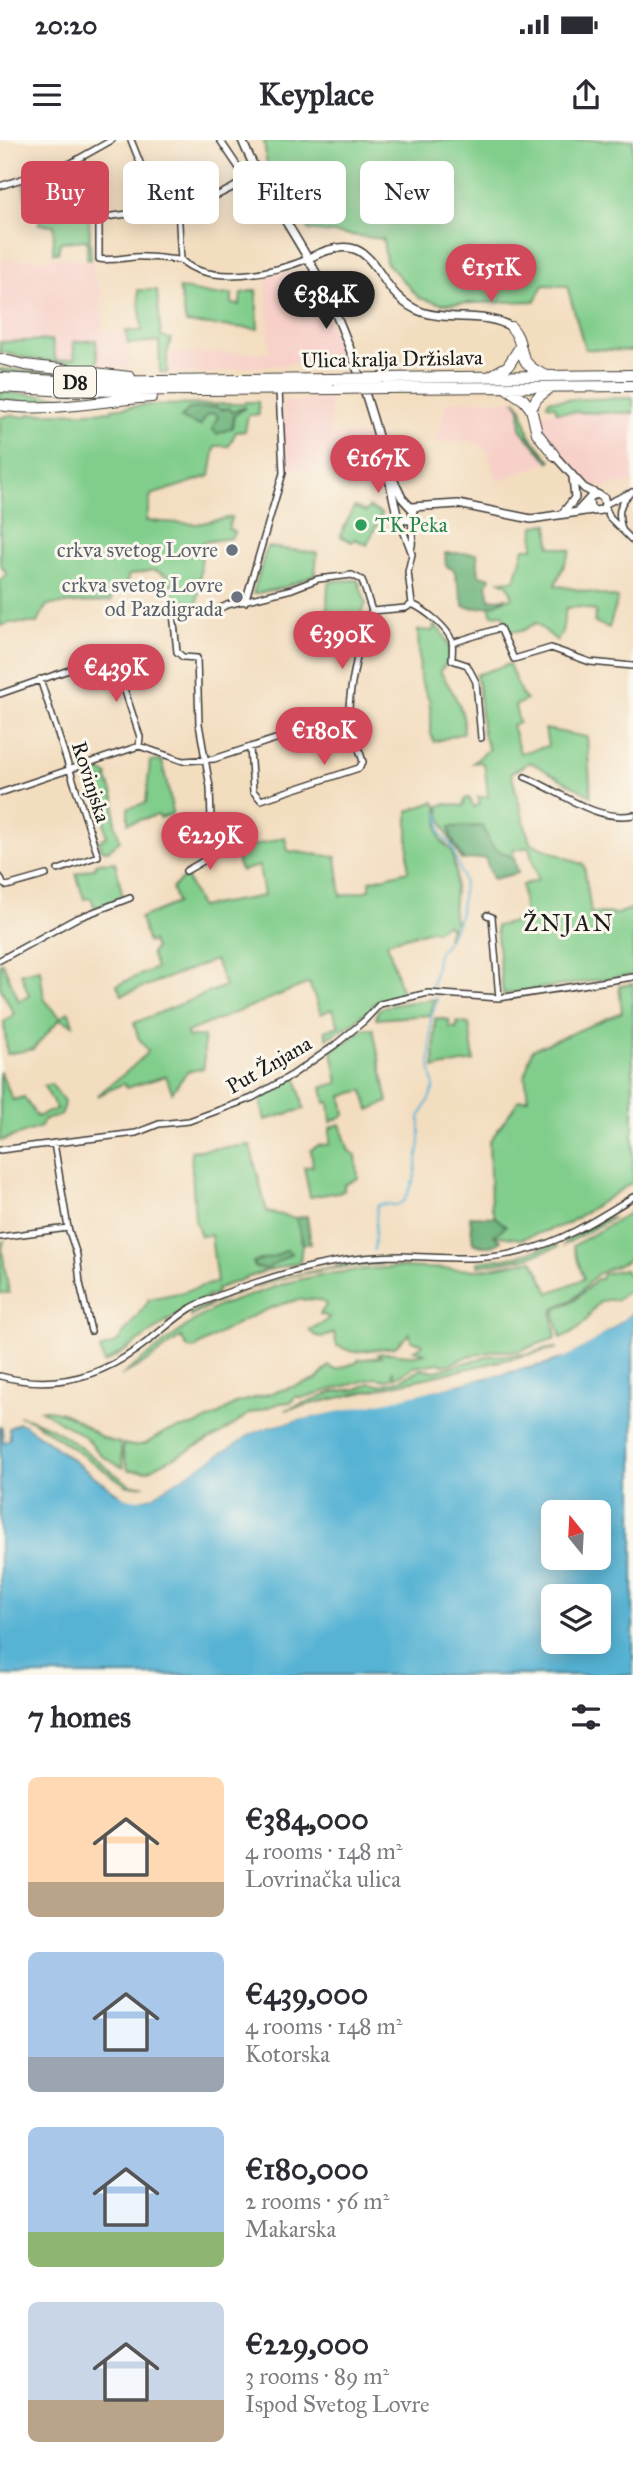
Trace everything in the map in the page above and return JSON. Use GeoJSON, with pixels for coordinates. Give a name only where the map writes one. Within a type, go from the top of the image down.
{"type":"FeatureCollection","features":[{"type":"Feature","properties":{"kind":"highway"},"geometry":{"type":"LineString","coordinates":[[511,327],[517,334],[522,357],[550,381],[531,409]]}},
{"type":"Feature","properties":{"kind":"highway"},"geometry":{"type":"LineString","coordinates":[[485,377],[508,366],[520,347]]}},
{"type":"Feature","properties":{"kind":"highway"},"geometry":{"type":"LineString","coordinates":[[0,359],[25,365],[151,381]]}},
{"type":"Feature","properties":{"kind":"highway","name":"Ulica kralja Držislava"},"geometry":{"type":"LineString","coordinates":[[382,383],[505,387],[633,375]]}},
{"type":"Feature","properties":{"kind":"highway","name":"D8"},"geometry":{"type":"LineString","coordinates":[[0,377],[66,382],[151,381]]}},
{"type":"Feature","properties":{"kind":"highway","name":"Ulica kralja Držislava"},"geometry":{"type":"LineString","coordinates":[[151,381],[334,384],[485,377],[633,386]]}},
{"type":"Feature","properties":{"kind":"highway","name":"Ulica kralja Držislava"},"geometry":{"type":"LineString","coordinates":[[194,391],[279,390],[334,384]]}},
{"type":"Feature","properties":{"kind":"highway","name":"D8"},"geometry":{"type":"LineString","coordinates":[[0,387],[68,391],[194,391]]}},
{"type":"Feature","properties":{"kind":"highway"},"geometry":{"type":"LineString","coordinates":[[505,387],[524,400],[531,409],[537,433],[554,454]]}},
{"type":"Feature","properties":{"kind":"highway"},"geometry":{"type":"LineString","coordinates":[[0,405],[17,408],[44,407],[177,395],[194,391]]}},
{"type":"Feature","properties":{"kind":"street"},"geometry":{"type":"LineString","coordinates":[[0,186],[71,163],[112,140]]}},
{"type":"Feature","properties":{"kind":"street"},"geometry":{"type":"LineString","coordinates":[[131,140],[139,161]]}},
{"type":"Feature","properties":{"kind":"street"},"geometry":{"type":"LineString","coordinates":[[219,195],[243,181],[241,171],[220,140]]}},
{"type":"Feature","properties":{"kind":"street"},"geometry":{"type":"LineString","coordinates":[[242,140],[261,180],[329,300],[360,381],[390,473],[406,543],[411,550]]}},
{"type":"Feature","properties":{"kind":"street"},"geometry":{"type":"LineString","coordinates":[[123,215],[99,218],[99,259],[111,261],[143,257],[181,260],[190,268],[206,273],[265,273],[283,269],[332,247],[355,247],[365,254],[401,299],[422,312],[445,317],[495,319],[511,327]]}},
{"type":"Feature","properties":{"kind":"street"},"geometry":{"type":"LineString","coordinates":[[179,224],[181,260]]}},
{"type":"Feature","properties":{"kind":"street"},"geometry":{"type":"LineString","coordinates":[[245,602],[282,472],[279,390]]}},
{"type":"Feature","properties":{"kind":"street"},"geometry":{"type":"LineString","coordinates":[[554,454],[584,488],[616,498]]}},
{"type":"Feature","properties":{"kind":"street"},"geometry":{"type":"LineString","coordinates":[[390,473],[411,510],[413,541],[408,572],[412,604]]}},
{"type":"Feature","properties":{"kind":"street"},"geometry":{"type":"LineString","coordinates":[[558,517],[569,508],[575,498],[573,477]]}},
{"type":"Feature","properties":{"kind":"street"},"geometry":{"type":"LineString","coordinates":[[584,488],[594,511]]}},
{"type":"Feature","properties":{"kind":"street"},"geometry":{"type":"LineString","coordinates":[[594,511],[633,492]]}},
{"type":"Feature","properties":{"kind":"street"},"geometry":{"type":"LineString","coordinates":[[623,532],[619,511],[623,501],[633,492]]}},
{"type":"Feature","properties":{"kind":"street"},"geometry":{"type":"LineString","coordinates":[[579,510],[600,495]]}},
{"type":"Feature","properties":{"kind":"street"},"geometry":{"type":"LineString","coordinates":[[600,495],[610,518]]}},
{"type":"Feature","properties":{"kind":"street"},"geometry":{"type":"LineString","coordinates":[[398,514],[400,506],[411,510],[458,504],[530,519],[558,517],[579,510],[594,511],[610,518],[633,541]]}},
{"type":"Feature","properties":{"kind":"street"},"geometry":{"type":"LineString","coordinates":[[398,514],[405,520],[411,510]]}},
{"type":"Feature","properties":{"kind":"street"},"geometry":{"type":"LineString","coordinates":[[186,871],[222,850],[211,820],[210,787],[200,724],[197,658],[183,657],[177,652],[173,613],[212,612],[227,605],[292,589],[318,579],[352,575],[362,580],[372,611]]}},
{"type":"Feature","properties":{"kind":"street"},"geometry":{"type":"LineString","coordinates":[[250,748],[253,791],[258,798],[264,800],[359,768],[363,762],[349,715],[368,615],[372,611],[412,604]]}},
{"type":"Feature","properties":{"kind":"street"},"geometry":{"type":"LineString","coordinates":[[412,604],[445,631],[452,643],[453,660],[467,664],[476,682],[481,738]]}},
{"type":"Feature","properties":{"kind":"street"},"geometry":{"type":"LineString","coordinates":[[452,643],[500,628],[514,659],[551,648],[590,662],[633,666]]}},
{"type":"Feature","properties":{"kind":"street"},"geometry":{"type":"LineString","coordinates":[[0,694],[106,657],[112,658],[141,737],[139,746]]}},
{"type":"Feature","properties":{"kind":"street","name":"Rovinjska"},"geometry":{"type":"LineString","coordinates":[[40,679],[98,856],[58,870]]}},
{"type":"Feature","properties":{"kind":"street"},"geometry":{"type":"LineString","coordinates":[[0,793],[139,746],[183,761],[204,759],[250,748],[349,715]]}},
{"type":"Feature","properties":{"kind":"street"},"geometry":{"type":"LineString","coordinates":[[525,777],[557,791],[572,802],[608,814],[633,815]]}},
{"type":"Feature","properties":{"kind":"street"},"geometry":{"type":"LineString","coordinates":[[0,877],[7,886],[46,874]]}},
{"type":"Feature","properties":{"kind":"street"},"geometry":{"type":"LineString","coordinates":[[0,960],[75,919],[130,898]]}},
{"type":"Feature","properties":{"kind":"street"},"geometry":{"type":"LineString","coordinates":[[487,915],[492,916],[499,998]]}},
{"type":"Feature","properties":{"kind":"street","name":"Put Žnjana"},"geometry":{"type":"LineString","coordinates":[[0,1150],[136,1133],[159,1124],[188,1121],[253,1098],[335,1045],[380,1004],[428,993],[499,998],[633,977]]}},
{"type":"Feature","properties":{"kind":"street"},"geometry":{"type":"LineString","coordinates":[[54,1143],[68,1228],[78,1255],[80,1283],[91,1331]]}},
{"type":"Feature","properties":{"kind":"street"},"geometry":{"type":"LineString","coordinates":[[0,1376],[37,1382],[78,1378],[103,1370],[126,1357],[192,1308],[261,1281],[355,1259],[402,1256],[470,1259],[518,1252],[570,1235],[633,1197]]}},
{"type":"Feature","properties":{"kind":"street"},"geometry":{"type":"LineString","coordinates":[[0,1237],[68,1228]]}},
{"type":"Feature","properties":{"kind":"shaded area"},"geometry":{"type":"Polygon","coordinates":[[[66,258],[94,263],[93,272],[100,291],[103,333],[126,331],[130,368],[98,365],[95,340],[75,358],[55,361],[52,340],[0,342],[0,261],[66,258]]]}},
{"type":"Feature","properties":{"kind":"shaded area"},"geometry":{"type":"Polygon","coordinates":[[[302,272],[322,304],[345,364],[327,365],[326,369],[310,369],[307,363],[239,368],[216,373],[167,373],[169,353],[270,353],[266,275],[302,272]]]}},
{"type":"Feature","properties":{"kind":"shaded area"},"geometry":{"type":"Polygon","coordinates":[[[330,400],[331,434],[365,434],[373,460],[304,470],[284,469],[283,401],[330,400]]]}},
{"type":"Feature","properties":{"kind":"shaded area"},"geometry":{"type":"Polygon","coordinates":[[[515,400],[520,408],[521,430],[549,462],[498,481],[488,452],[481,445],[471,441],[450,444],[435,441],[447,401],[515,400]]]}},
{"type":"Feature","properties":{"kind":"shaded area"},"geometry":{"type":"Polygon","coordinates":[[[536,412],[633,413],[633,482],[605,488],[591,484],[550,441],[536,412]]]}},
{"type":"Feature","properties":{"kind":"green space"},"geometry":{"type":"Polygon","coordinates":[[[264,140],[633,140],[633,351],[585,349],[567,286],[543,285],[535,301],[442,304],[419,298],[386,262],[383,239],[309,230],[305,224],[346,224],[346,161],[266,161],[264,140]]]}},
{"type":"Feature","properties":{"kind":"green space"},"geometry":{"type":"Polygon","coordinates":[[[39,224],[89,224],[91,260],[87,259],[87,240],[60,242],[58,253],[53,253],[54,225],[39,224]]]}},
{"type":"Feature","properties":{"kind":"green space"},"geometry":{"type":"Polygon","coordinates":[[[179,288],[214,295],[232,294],[232,304],[240,305],[241,293],[256,290],[258,329],[186,323],[179,288]]]}},
{"type":"Feature","properties":{"kind":"green space"},"geometry":{"type":"Polygon","coordinates":[[[138,290],[157,290],[161,337],[171,339],[167,354],[167,373],[160,372],[159,341],[128,344],[126,331],[142,331],[138,290]]]}},
{"type":"Feature","properties":{"kind":"green space"},"geometry":{"type":"Polygon","coordinates":[[[52,340],[56,361],[75,358],[73,342],[96,340],[98,365],[94,367],[30,359],[0,352],[0,342],[52,340]]]}},
{"type":"Feature","properties":{"kind":"green space"},"geometry":{"type":"Polygon","coordinates":[[[0,369],[92,377],[26,376],[0,372],[0,369]]]}},
{"type":"Feature","properties":{"kind":"green space"},"geometry":{"type":"Polygon","coordinates":[[[0,392],[100,397],[49,402],[0,400],[0,392]]]}},
{"type":"Feature","properties":{"kind":"green space"},"geometry":{"type":"Polygon","coordinates":[[[633,398],[633,413],[557,412],[555,406],[547,405],[549,400],[633,398]]]}},
{"type":"Feature","properties":{"kind":"green space"},"geometry":{"type":"Polygon","coordinates":[[[515,400],[522,408],[529,435],[551,461],[549,462],[521,430],[520,408],[515,400]]]}},
{"type":"Feature","properties":{"kind":"green space"},"geometry":{"type":"Polygon","coordinates":[[[258,402],[259,415],[248,415],[245,431],[236,432],[229,446],[215,446],[210,476],[151,495],[146,521],[197,524],[232,517],[228,529],[235,532],[231,538],[203,542],[197,609],[178,609],[168,576],[154,570],[129,575],[125,587],[115,586],[111,601],[47,605],[37,623],[10,623],[0,626],[0,580],[7,574],[0,564],[0,418],[10,415],[26,417],[29,414],[112,411],[146,405],[258,402]]]}},
{"type":"Feature","properties":{"kind":"green space"},"geometry":{"type":"Polygon","coordinates":[[[216,407],[222,410],[229,408],[232,412],[246,407],[234,416],[232,428],[217,434],[212,429],[218,416],[213,413],[207,415],[200,426],[181,418],[189,409],[216,407]]]}},
{"type":"Feature","properties":{"kind":"green space","name":"TK Peka"},"geometry":{"type":"Polygon","coordinates":[[[354,507],[366,512],[369,507],[382,514],[367,545],[340,536],[354,507]]]}},
{"type":"Feature","properties":{"kind":"green space"},"geometry":{"type":"Polygon","coordinates":[[[548,524],[550,546],[571,550],[555,585],[618,598],[609,628],[594,622],[596,611],[582,607],[566,608],[562,632],[557,641],[536,623],[522,631],[507,631],[503,614],[492,615],[489,606],[513,597],[508,585],[500,581],[515,580],[524,548],[533,548],[534,526],[548,524]]]}},
{"type":"Feature","properties":{"kind":"green space"},"geometry":{"type":"Polygon","coordinates":[[[267,547],[317,553],[315,575],[282,588],[253,594],[267,547]]]}},
{"type":"Feature","properties":{"kind":"green space"},"geometry":{"type":"Polygon","coordinates":[[[445,553],[477,553],[479,575],[491,578],[487,584],[490,600],[505,598],[485,607],[464,606],[454,570],[446,566],[445,553]]]}},
{"type":"Feature","properties":{"kind":"green space"},"geometry":{"type":"Polygon","coordinates":[[[358,580],[366,604],[356,622],[326,631],[328,584],[334,581],[358,580]]]}},
{"type":"Feature","properties":{"kind":"green space"},"geometry":{"type":"Polygon","coordinates":[[[434,625],[445,636],[448,645],[449,660],[440,671],[457,700],[464,725],[463,733],[434,742],[429,700],[420,679],[418,630],[433,631],[434,625]]]}},
{"type":"Feature","properties":{"kind":"green space"},"geometry":{"type":"Polygon","coordinates":[[[509,664],[526,700],[515,706],[519,723],[512,725],[520,753],[548,746],[545,729],[587,737],[591,796],[530,762],[511,773],[530,843],[584,865],[591,913],[618,914],[633,908],[633,975],[503,994],[496,926],[525,920],[522,885],[538,880],[529,847],[513,850],[514,858],[451,827],[451,837],[461,860],[445,828],[439,806],[463,806],[465,799],[469,798],[474,807],[480,804],[478,797],[488,797],[485,768],[482,762],[473,763],[489,749],[481,723],[476,675],[509,664]]]}},
{"type":"Feature","properties":{"kind":"green space"},"geometry":{"type":"Polygon","coordinates":[[[150,761],[162,761],[172,814],[128,823],[128,808],[146,803],[150,761]]]}},
{"type":"Feature","properties":{"kind":"green space"},"geometry":{"type":"Polygon","coordinates":[[[98,765],[101,772],[108,775],[115,800],[115,824],[120,840],[108,851],[102,850],[99,841],[107,836],[99,796],[103,780],[81,777],[85,770],[98,765]]]}},
{"type":"Feature","properties":{"kind":"green space"},"geometry":{"type":"Polygon","coordinates":[[[434,802],[438,807],[441,840],[452,851],[456,873],[453,916],[456,920],[447,938],[450,926],[446,924],[436,931],[387,942],[403,997],[374,1003],[368,1015],[363,1014],[327,1038],[325,1031],[339,1026],[332,1009],[321,1014],[309,983],[187,1032],[188,1037],[204,1036],[204,1068],[187,1072],[172,1092],[166,1076],[126,1088],[124,1083],[97,1096],[148,1051],[138,1037],[134,1023],[225,986],[215,960],[122,995],[117,985],[156,968],[151,953],[155,949],[152,941],[148,943],[140,918],[177,903],[172,888],[186,876],[200,907],[264,896],[259,866],[241,871],[234,851],[285,837],[288,851],[336,857],[341,896],[370,890],[370,881],[408,871],[408,811],[434,802]]]}},
{"type":"Feature","properties":{"kind":"green space"},"geometry":{"type":"Polygon","coordinates":[[[483,826],[493,847],[514,858],[518,873],[493,879],[485,858],[463,860],[451,837],[450,827],[483,826]]]}},
{"type":"Feature","properties":{"kind":"green space"},"geometry":{"type":"Polygon","coordinates":[[[115,862],[123,897],[95,908],[91,898],[84,899],[76,874],[94,868],[97,863],[115,862]]]}},
{"type":"Feature","properties":{"kind":"green space"},"geometry":{"type":"Polygon","coordinates":[[[2,962],[19,1001],[29,996],[21,973],[40,969],[44,999],[60,1017],[69,1012],[73,1025],[60,1019],[33,1049],[7,1054],[4,1022],[14,1014],[0,987],[2,962]]]}},
{"type":"Feature","properties":{"kind":"green space"},"geometry":{"type":"Polygon","coordinates":[[[633,984],[633,1182],[567,1224],[521,1239],[493,1235],[505,1225],[495,1217],[491,1207],[489,1142],[519,1100],[528,1099],[525,1075],[532,1050],[622,1012],[619,986],[633,984]]]}},
{"type":"Feature","properties":{"kind":"green space"},"geometry":{"type":"Polygon","coordinates":[[[435,999],[430,1015],[376,1019],[378,1010],[383,1008],[435,999]]]}},
{"type":"Feature","properties":{"kind":"green space"},"geometry":{"type":"Polygon","coordinates":[[[435,1018],[449,1020],[450,1027],[457,1028],[456,1022],[469,1024],[474,1061],[434,1068],[435,1018]]]}},
{"type":"Feature","properties":{"kind":"green space"},"geometry":{"type":"Polygon","coordinates":[[[366,1028],[373,1029],[388,1102],[369,1110],[363,1090],[342,1096],[345,1115],[331,1122],[329,1102],[325,1103],[322,1087],[338,1083],[332,1051],[366,1028]]]}},
{"type":"Feature","properties":{"kind":"green space"},"geometry":{"type":"Polygon","coordinates":[[[0,1071],[13,1100],[24,1097],[37,1117],[57,1109],[44,1086],[51,1084],[64,1101],[62,1114],[43,1121],[41,1127],[0,1141],[0,1071]]]}},
{"type":"Feature","properties":{"kind":"green space"},"geometry":{"type":"Polygon","coordinates":[[[296,1076],[304,1109],[265,1120],[260,1099],[296,1076]]]}},
{"type":"Feature","properties":{"kind":"green space"},"geometry":{"type":"Polygon","coordinates":[[[340,1124],[349,1151],[356,1155],[358,1178],[344,1185],[344,1191],[310,1197],[304,1167],[313,1166],[311,1150],[330,1144],[330,1128],[340,1124]]]}},
{"type":"Feature","properties":{"kind":"green space"},"geometry":{"type":"Polygon","coordinates":[[[250,1145],[267,1212],[296,1218],[302,1244],[300,1262],[265,1271],[216,1289],[217,1293],[187,1308],[104,1363],[100,1349],[116,1343],[148,1299],[217,1282],[211,1235],[201,1236],[195,1220],[191,1151],[250,1145]]]}},
{"type":"Feature","properties":{"kind":"green space"},"geometry":{"type":"Polygon","coordinates":[[[633,1211],[633,1257],[598,1274],[574,1298],[554,1309],[552,1312],[556,1338],[518,1351],[495,1351],[469,1356],[450,1364],[414,1367],[395,1378],[393,1370],[392,1378],[386,1380],[375,1378],[301,1398],[296,1396],[291,1402],[249,1414],[219,1435],[147,1471],[128,1470],[123,1444],[145,1444],[165,1432],[214,1417],[237,1403],[316,1380],[329,1366],[335,1370],[358,1360],[381,1357],[378,1354],[383,1353],[425,1353],[414,1350],[422,1346],[422,1343],[411,1341],[410,1333],[395,1347],[353,1352],[337,1346],[334,1333],[321,1337],[309,1330],[329,1317],[320,1314],[327,1304],[314,1299],[298,1300],[240,1322],[194,1349],[188,1348],[181,1337],[148,1361],[121,1376],[192,1322],[219,1306],[315,1276],[398,1267],[480,1270],[533,1260],[549,1293],[584,1279],[573,1246],[633,1211]]]}},
{"type":"Feature","properties":{"kind":"green space"},"geometry":{"type":"Polygon","coordinates":[[[307,1216],[311,1244],[303,1244],[296,1218],[307,1216]]]}},
{"type":"Feature","properties":{"kind":"green space"},"geometry":{"type":"Polygon","coordinates":[[[470,1216],[495,1217],[506,1226],[494,1235],[501,1241],[488,1246],[473,1243],[470,1216]]]}},
{"type":"Feature","properties":{"kind":"green space"},"geometry":{"type":"Polygon","coordinates":[[[607,1217],[612,1218],[564,1245],[566,1240],[607,1217]]]}},
{"type":"Feature","properties":{"kind":"green space"},"geometry":{"type":"Polygon","coordinates":[[[4,1241],[2,1250],[9,1293],[0,1293],[0,1244],[4,1241]]]}},
{"type":"Feature","properties":{"kind":"green space"},"geometry":{"type":"Polygon","coordinates":[[[554,1244],[558,1247],[525,1258],[478,1266],[478,1262],[517,1256],[554,1244]]]}},
{"type":"Feature","properties":{"kind":"green space"},"geometry":{"type":"Polygon","coordinates":[[[287,1250],[292,1253],[266,1269],[255,1267],[253,1262],[287,1250]]]}},
{"type":"Feature","properties":{"kind":"green space"},"geometry":{"type":"Polygon","coordinates":[[[359,1262],[383,1264],[334,1268],[287,1277],[359,1262]]]}},
{"type":"Feature","properties":{"kind":"green space"},"geometry":{"type":"Polygon","coordinates":[[[624,1269],[633,1280],[633,1287],[616,1300],[600,1303],[583,1324],[561,1338],[554,1313],[559,1307],[574,1301],[597,1279],[601,1279],[603,1274],[624,1269]]]}},
{"type":"Feature","properties":{"kind":"green space"},"geometry":{"type":"Polygon","coordinates":[[[234,1294],[191,1317],[190,1313],[222,1299],[234,1294]]]}},
{"type":"Feature","properties":{"kind":"green space"},"geometry":{"type":"Polygon","coordinates":[[[547,1348],[558,1348],[285,1410],[334,1392],[357,1389],[371,1383],[380,1385],[398,1381],[422,1369],[436,1371],[490,1356],[529,1354],[547,1348]]]}},
{"type":"Feature","properties":{"kind":"green space"},"geometry":{"type":"Polygon","coordinates":[[[40,1410],[64,1414],[100,1436],[120,1443],[123,1468],[102,1456],[84,1436],[40,1410]]]}},
{"type":"Feature","properties":{"kind":"green space"},"geometry":{"type":"Polygon","coordinates":[[[19,1416],[35,1421],[64,1436],[131,1485],[145,1485],[127,1486],[33,1421],[19,1416]]]}},
{"type":"Feature","properties":{"kind":"water"},"geometry":{"type":"Polygon","coordinates":[[[633,1312],[633,1675],[0,1675],[0,1427],[3,1443],[10,1439],[9,1428],[19,1423],[24,1424],[114,1491],[137,1499],[152,1496],[252,1433],[271,1426],[546,1364],[602,1335],[633,1312]]]}},
{"type":"Feature","properties":{"kind":"pier"},"geometry":{"type":"Polygon","coordinates":[[[633,1308],[633,1312],[593,1342],[566,1357],[393,1400],[271,1426],[252,1433],[152,1496],[135,1500],[124,1497],[48,1440],[16,1421],[26,1421],[116,1488],[135,1497],[151,1493],[250,1430],[270,1422],[546,1360],[565,1354],[591,1339],[633,1308]]]}},
{"type":"Feature","properties":{"kind":"waterway"},"geometry":{"type":"LineString","coordinates":[[432,987],[438,954],[456,927],[460,915],[464,882],[451,845],[441,835],[439,813]]}},
{"type":"Feature","properties":{"kind":"waterway"},"geometry":{"type":"LineString","coordinates":[[374,1250],[377,1206],[397,1205],[404,1201],[414,1180],[420,1142],[420,1118],[434,1088],[430,1065],[431,1017],[437,1002],[436,997]]}},
{"type":"Feature","properties":{"kind":"place","name":"TK Peka"},"geometry":{"type":"Point","coordinates":[361,525]}},
{"type":"Feature","properties":{"kind":"place","name":"crkva svetog Lovre"},"geometry":{"type":"Point","coordinates":[232,550]}},
{"type":"Feature","properties":{"kind":"place","name":"crkva svetog Lovre od Pazdigrada"},"geometry":{"type":"Point","coordinates":[237,597]}},
{"type":"Feature","properties":{"kind":"district","name":"ŽNJAN"},"geometry":{"type":"Point","coordinates":[569,923]}}]}
